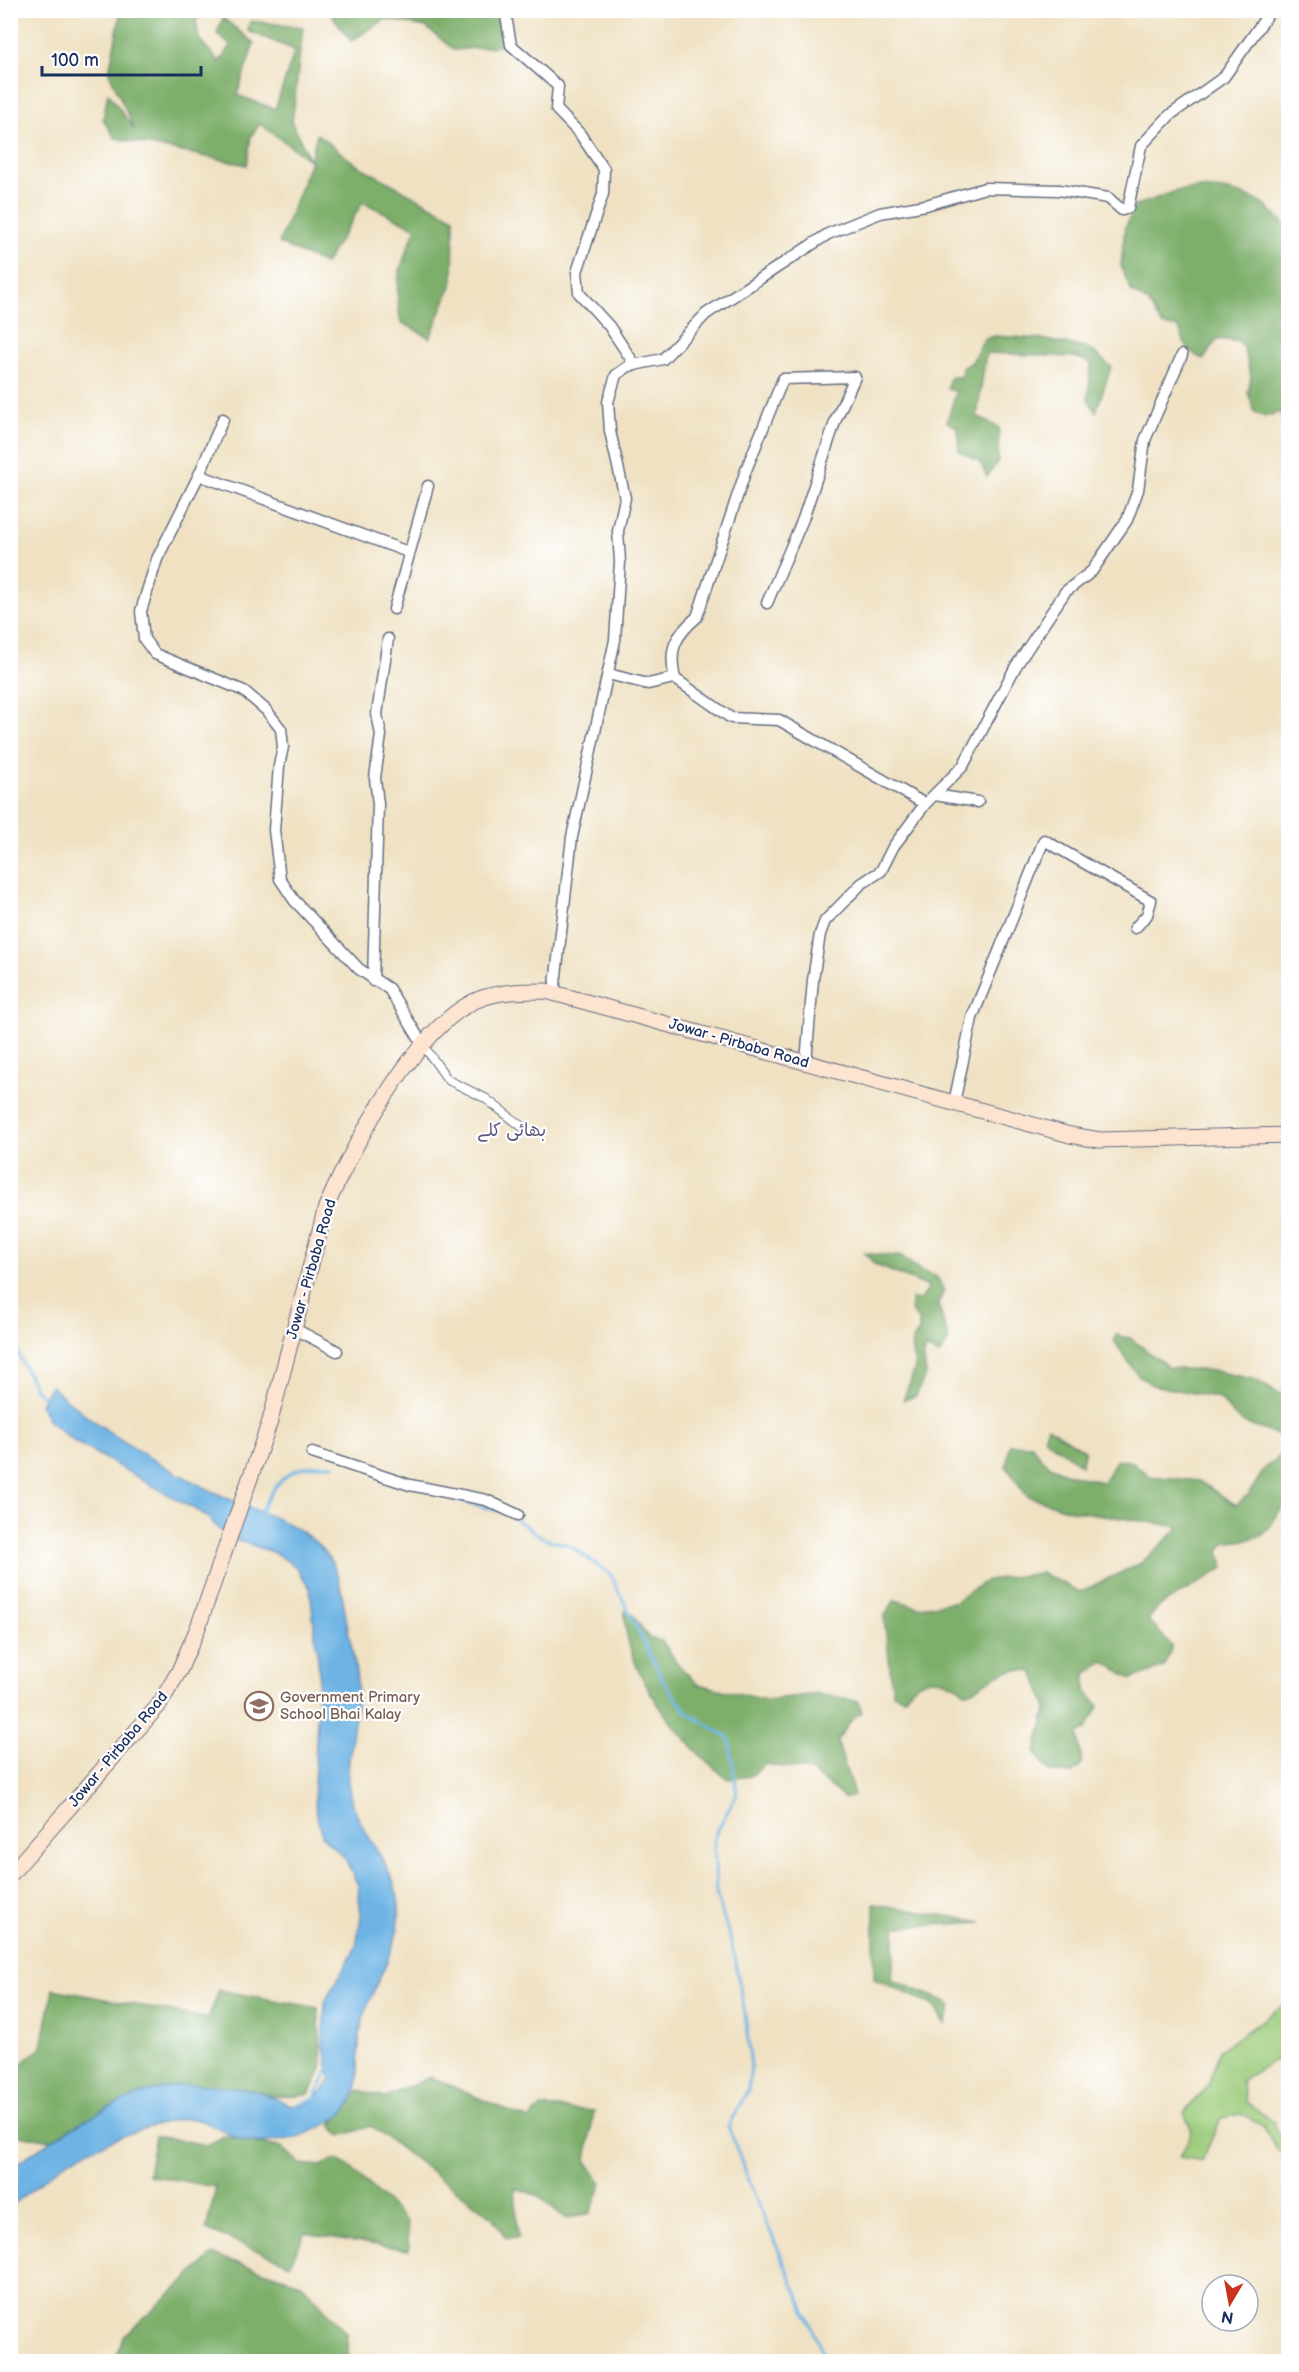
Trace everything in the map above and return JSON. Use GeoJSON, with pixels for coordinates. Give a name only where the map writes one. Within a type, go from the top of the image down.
{"type":"FeatureCollection","features":[{"type":"Feature","properties":{"kind":"main road","name":"Jowar - Pirbaba Road"},"geometry":{"type":"LineString","coordinates":[[10,1875],[159,1705],[179,1671],[197,1630],[270,1421],[326,1207],[339,1177],[387,1095],[423,1045],[451,1017],[481,998],[509,992],[554,993],[1070,1135],[1100,1140],[1288,1135]]}},
{"type":"Feature","properties":{"kind":"street"},"geometry":{"type":"LineString","coordinates":[[505,10],[511,45],[558,86],[555,109],[580,134],[604,170],[603,194],[577,272],[579,293],[609,326],[635,365]]}},
{"type":"Feature","properties":{"kind":"street"},"geometry":{"type":"LineString","coordinates":[[554,993],[572,837],[615,640],[620,562],[618,531],[625,498],[609,431],[608,402],[616,375],[635,365],[663,358],[706,315],[828,234],[880,213],[926,204],[985,188],[1059,190],[1108,198],[1122,210],[1128,208],[1141,146],[1170,116],[1224,77],[1271,10]]}},
{"type":"Feature","properties":{"kind":"street"},"geometry":{"type":"LineString","coordinates":[[806,1062],[813,980],[820,934],[825,921],[861,884],[881,872],[893,847],[925,804],[963,766],[1016,666],[1065,592],[1092,571],[1127,520],[1138,490],[1145,440],[1182,355]]}},
{"type":"Feature","properties":{"kind":"street"},"geometry":{"type":"LineString","coordinates":[[767,603],[802,519],[836,419],[855,377],[783,379],[746,470],[697,617],[679,634],[671,660],[674,678],[731,718],[778,720],[925,804]]}},
{"type":"Feature","properties":{"kind":"street"},"geometry":{"type":"LineString","coordinates":[[223,419],[199,475],[157,559],[141,611],[144,639],[155,654],[243,691],[266,710],[281,729],[283,747],[279,766],[274,830],[280,879],[294,900],[327,936],[373,981],[389,989],[423,1045],[448,1080],[485,1098],[525,1129]]}},
{"type":"Feature","properties":{"kind":"street"},"geometry":{"type":"LineString","coordinates":[[199,475],[408,552]]}},
{"type":"Feature","properties":{"kind":"street"},"geometry":{"type":"LineString","coordinates":[[394,609],[428,486]]}},
{"type":"Feature","properties":{"kind":"street"},"geometry":{"type":"LineString","coordinates":[[373,981],[378,804],[375,778],[381,735],[377,714],[388,639]]}},
{"type":"Feature","properties":{"kind":"street"},"geometry":{"type":"LineString","coordinates":[[608,674],[648,684],[674,678]]}},
{"type":"Feature","properties":{"kind":"street"},"geometry":{"type":"LineString","coordinates":[[935,795],[978,802]]}},
{"type":"Feature","properties":{"kind":"street"},"geometry":{"type":"LineString","coordinates":[[954,1103],[972,1017],[1044,840],[1150,901],[1147,915],[1135,928]]}},
{"type":"Feature","properties":{"kind":"street"},"geometry":{"type":"LineString","coordinates":[[293,1328],[337,1351]]}},
{"type":"Feature","properties":{"kind":"street"},"geometry":{"type":"LineString","coordinates":[[312,1453],[410,1485],[486,1500],[518,1515]]}},
{"type":"Feature","properties":{"kind":"green space"},"geometry":{"type":"Polygon","coordinates":[[[121,11],[210,11],[196,20],[199,39],[219,62],[231,46],[217,34],[223,18],[254,43],[237,95],[275,109],[295,50],[248,31],[250,21],[303,27],[292,123],[310,160],[317,134],[357,165],[454,218],[453,281],[430,338],[401,322],[398,307],[400,273],[416,228],[363,202],[325,264],[279,243],[311,161],[260,124],[251,136],[247,165],[115,138],[103,119],[108,93],[135,130],[109,73],[121,11]]]}},
{"type":"Feature","properties":{"kind":"green space"},"geometry":{"type":"Polygon","coordinates":[[[329,11],[500,11],[508,45],[454,50],[426,27],[385,19],[351,41],[329,11]]]}},
{"type":"Feature","properties":{"kind":"green space"},"geometry":{"type":"Polygon","coordinates":[[[1199,188],[1226,191],[1253,199],[1271,210],[1288,229],[1288,424],[1279,412],[1265,417],[1255,413],[1248,393],[1251,376],[1243,345],[1235,341],[1217,339],[1204,359],[1194,354],[1185,343],[1179,328],[1162,325],[1148,302],[1131,291],[1121,266],[1125,228],[1135,206],[1176,191],[1199,188]]]}},
{"type":"Feature","properties":{"kind":"green space"},"geometry":{"type":"Polygon","coordinates":[[[995,336],[1042,339],[1090,349],[1111,367],[1096,412],[1088,399],[1091,363],[1075,357],[986,353],[977,416],[999,428],[998,461],[987,477],[979,461],[959,451],[957,427],[947,422],[956,392],[947,388],[950,377],[961,377],[962,368],[972,362],[984,339],[995,336]]]}},
{"type":"Feature","properties":{"kind":"green space"},"geometry":{"type":"Polygon","coordinates":[[[864,1253],[902,1257],[921,1271],[937,1277],[944,1291],[938,1304],[949,1340],[939,1355],[926,1348],[923,1353],[926,1374],[916,1396],[903,1400],[915,1369],[912,1341],[919,1331],[919,1321],[911,1310],[911,1299],[921,1300],[929,1287],[876,1265],[864,1253]]]}},
{"type":"Feature","properties":{"kind":"green space"},"geometry":{"type":"Polygon","coordinates":[[[1116,1335],[1130,1338],[1170,1368],[1216,1371],[1256,1380],[1275,1392],[1288,1395],[1288,1445],[1278,1436],[1239,1420],[1220,1398],[1152,1385],[1137,1374],[1114,1341],[1116,1335]]]}},
{"type":"Feature","properties":{"kind":"green space"},"geometry":{"type":"Polygon","coordinates":[[[1048,1427],[1085,1451],[1081,1465],[1044,1438],[1048,1427]]]}},
{"type":"Feature","properties":{"kind":"green space"},"geometry":{"type":"Polygon","coordinates":[[[1010,1445],[1032,1445],[1045,1462],[1062,1472],[1103,1482],[1117,1459],[1133,1462],[1150,1476],[1199,1481],[1236,1505],[1249,1494],[1265,1468],[1288,1449],[1288,1502],[1268,1529],[1256,1537],[1224,1543],[1219,1552],[1224,1568],[1158,1607],[1148,1620],[1172,1646],[1164,1667],[1132,1679],[1103,1661],[1086,1674],[1086,1691],[1099,1706],[1086,1729],[1078,1734],[1082,1765],[1071,1774],[1050,1772],[1035,1752],[1047,1707],[1033,1672],[1015,1670],[1006,1672],[966,1693],[949,1683],[933,1679],[918,1684],[904,1698],[893,1694],[884,1617],[895,1600],[918,1607],[954,1602],[987,1580],[1042,1573],[1080,1592],[1141,1563],[1180,1527],[1070,1510],[1027,1496],[1006,1466],[1010,1445]]]}},
{"type":"Feature","properties":{"kind":"green space"},"geometry":{"type":"Polygon","coordinates":[[[625,1611],[631,1613],[649,1638],[662,1641],[677,1663],[697,1684],[766,1700],[817,1694],[858,1701],[862,1712],[852,1719],[837,1741],[854,1795],[844,1798],[811,1771],[765,1764],[751,1776],[728,1779],[692,1747],[658,1704],[633,1657],[627,1634],[625,1611]]]}},
{"type":"Feature","properties":{"kind":"green space"},"geometry":{"type":"Polygon","coordinates":[[[874,1904],[982,1922],[896,1927],[892,1980],[952,2004],[945,2024],[933,2005],[874,1979],[874,1904]]]}},
{"type":"Feature","properties":{"kind":"green space"},"geometry":{"type":"Polygon","coordinates":[[[53,1989],[208,2019],[219,1990],[318,2008],[322,2068],[309,2094],[287,2097],[219,2086],[174,2087],[131,2098],[110,2107],[52,2140],[11,2134],[11,2072],[42,2047],[53,1989]]]}},
{"type":"Feature","properties":{"kind":"green space"},"geometry":{"type":"Polygon","coordinates":[[[1288,2002],[1288,2053],[1241,2080],[1246,2102],[1274,2122],[1277,2132],[1288,2145],[1288,2174],[1284,2171],[1286,2154],[1277,2150],[1263,2126],[1241,2114],[1221,2118],[1202,2161],[1180,2157],[1192,2132],[1184,2113],[1208,2085],[1220,2050],[1288,2002]]]}},
{"type":"Feature","properties":{"kind":"green space"},"geometry":{"type":"Polygon","coordinates":[[[431,2077],[529,2120],[541,2107],[594,2111],[586,2160],[602,2183],[590,2213],[566,2219],[537,2195],[515,2188],[518,2238],[506,2238],[492,2217],[371,2126],[341,2136],[331,2125],[359,2090],[385,2097],[431,2077]]]}},
{"type":"Feature","properties":{"kind":"green space"},"geometry":{"type":"Polygon","coordinates":[[[155,2136],[207,2145],[224,2136],[283,2148],[300,2164],[321,2166],[336,2159],[350,2167],[407,2222],[409,2250],[305,2233],[290,2264],[206,2230],[216,2187],[148,2175],[155,2136]]]}},
{"type":"Feature","properties":{"kind":"green space"},"geometry":{"type":"Polygon","coordinates":[[[213,2255],[301,2283],[346,2333],[349,2361],[115,2361],[123,2337],[213,2255]]]}},
{"type":"Feature","properties":{"kind":"water"},"geometry":{"type":"Polygon","coordinates":[[[51,1386],[90,1418],[130,1446],[195,1483],[289,1524],[313,1540],[330,1559],[338,1576],[357,1680],[357,1699],[348,1769],[349,1789],[360,1822],[394,1883],[399,1919],[392,1948],[363,2019],[359,2045],[358,2079],[353,2100],[338,2117],[314,2131],[269,2142],[241,2139],[206,2122],[194,2119],[167,2122],[135,2131],[86,2151],[61,2166],[11,2206],[11,2167],[84,2120],[136,2096],[164,2088],[192,2085],[221,2086],[257,2092],[286,2103],[305,2106],[324,2090],[331,2078],[323,2045],[325,2002],[356,1947],[361,1916],[358,1885],[345,1858],[323,1837],[316,1815],[314,1786],[319,1669],[310,1588],[296,1567],[275,1553],[237,1540],[220,1530],[205,1515],[75,1442],[49,1421],[40,1404],[51,1386]]]}},
{"type":"Feature","properties":{"kind":"waterway"},"geometry":{"type":"LineString","coordinates":[[10,1337],[35,1389],[47,1400]]}},
{"type":"Feature","properties":{"kind":"waterway"},"geometry":{"type":"LineString","coordinates":[[258,1517],[271,1493],[286,1476],[306,1467],[334,1465]]}},
{"type":"Feature","properties":{"kind":"waterway"},"geometry":{"type":"LineString","coordinates":[[455,1499],[498,1511]]}},
{"type":"Feature","properties":{"kind":"waterway"},"geometry":{"type":"LineString","coordinates":[[512,1517],[545,1539],[569,1545],[610,1574],[664,1683],[688,1713],[729,1738],[737,1794],[714,1837],[716,1893],[732,1945],[745,2014],[751,2067],[748,2090],[728,2126],[755,2196],[827,2362]]}},
{"type":"Feature","properties":{"kind":"waterway"},"geometry":{"type":"LineString","coordinates":[[294,2107],[315,2098],[329,2068]]}},
{"type":"Feature","properties":{"kind":"place","name":"Government Primary School Bhai Kalay"},"geometry":{"type":"Point","coordinates":[259,1706]}},
{"type":"Feature","properties":{"kind":"district","name":"بھائی كلے"},"geometry":{"type":"Point","coordinates":[512,1130]}}]}
